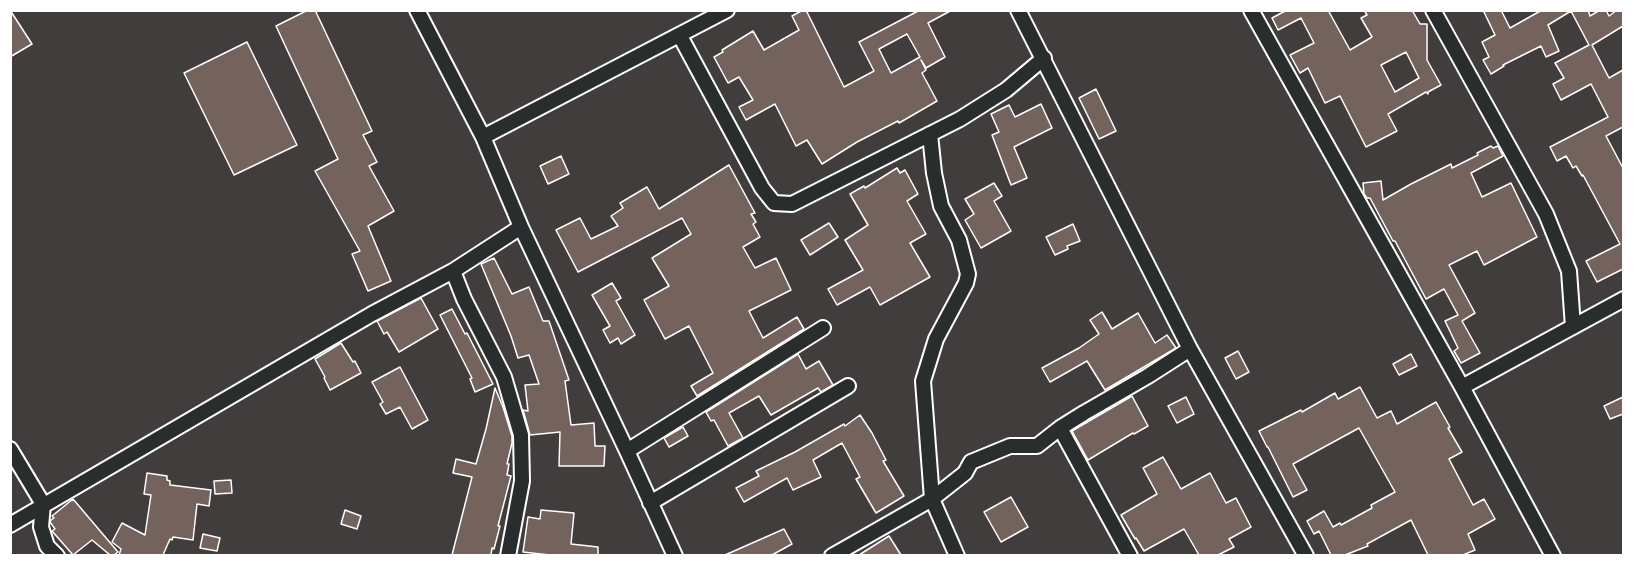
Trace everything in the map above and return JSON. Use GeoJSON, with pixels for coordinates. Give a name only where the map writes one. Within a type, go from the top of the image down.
{"type":"FeatureCollection","features":[{"type":"Feature","properties":{"kind":"street"},"geometry":{"type":"LineString","coordinates":[[417,10],[483,137],[521,227],[675,555]]}},
{"type":"Feature","properties":{"kind":"street"},"geometry":{"type":"LineString","coordinates":[[483,137],[727,10]]}},
{"type":"Feature","properties":{"kind":"street"},"geometry":{"type":"LineString","coordinates":[[1018,10],[1190,349],[1306,555]]}},
{"type":"Feature","properties":{"kind":"street"},"geometry":{"type":"LineString","coordinates":[[1251,10],[1553,555]]}},
{"type":"Feature","properties":{"kind":"street"},"geometry":{"type":"LineString","coordinates":[[1434,10],[1546,214],[1569,271],[1573,327]]}},
{"type":"Feature","properties":{"kind":"street"},"geometry":{"type":"LineString","coordinates":[[680,36],[762,189],[774,203],[792,204],[960,119],[1006,90],[1044,58]]}},
{"type":"Feature","properties":{"kind":"street"},"geometry":{"type":"LineString","coordinates":[[930,134],[941,206],[959,240],[968,274],[966,283],[936,339],[923,381],[932,499],[957,555]]}},
{"type":"Feature","properties":{"kind":"street"},"geometry":{"type":"LineString","coordinates":[[10,525],[372,314],[453,271],[521,227]]}},
{"type":"Feature","properties":{"kind":"street"},"geometry":{"type":"LineString","coordinates":[[453,271],[504,377],[521,435],[522,481],[508,555]]}},
{"type":"Feature","properties":{"kind":"street"},"geometry":{"type":"LineString","coordinates":[[1461,387],[1623,299]]}},
{"type":"Feature","properties":{"kind":"street"},"geometry":{"type":"LineString","coordinates":[[627,451],[823,328]]}},
{"type":"Feature","properties":{"kind":"street"},"geometry":{"type":"LineString","coordinates":[[832,555],[932,499],[965,473],[971,462],[1010,446],[1037,446],[1060,428],[1190,349]]}},
{"type":"Feature","properties":{"kind":"street"},"geometry":{"type":"LineString","coordinates":[[650,503],[848,386]]}},
{"type":"Feature","properties":{"kind":"street"},"geometry":{"type":"LineString","coordinates":[[1060,428],[1130,555]]}},
{"type":"Feature","properties":{"kind":"street"},"geometry":{"type":"LineString","coordinates":[[10,449],[43,504],[41,527],[47,546],[57,555]]}},
{"type":"Feature","properties":{"kind":"building"},"geometry":{"type":"Polygon","coordinates":[[[10,10],[32,44],[10,57],[10,10]]]}},
{"type":"Feature","properties":{"kind":"building"},"geometry":{"type":"Polygon","coordinates":[[[308,10],[315,10],[372,131],[363,135],[377,162],[369,166],[394,211],[368,226],[391,281],[368,291],[352,254],[360,251],[315,171],[338,159],[276,26],[308,10]]]}},
{"type":"Feature","properties":{"kind":"building"},"geometry":{"type":"Polygon","coordinates":[[[806,10],[844,87],[874,71],[859,42],[920,10],[952,10],[928,23],[945,57],[926,68],[921,60],[926,70],[922,73],[937,101],[899,123],[898,121],[857,142],[822,164],[807,140],[796,146],[775,104],[746,120],[739,107],[753,100],[739,77],[728,83],[714,57],[753,31],[764,50],[799,30],[792,16],[806,10]],[[907,34],[879,49],[891,73],[920,57],[907,34]]]}},
{"type":"Feature","properties":{"kind":"building"},"geometry":{"type":"Polygon","coordinates":[[[1287,10],[1328,10],[1350,50],[1372,37],[1361,18],[1367,15],[1364,10],[1412,10],[1420,24],[1427,24],[1427,60],[1441,85],[1388,114],[1397,131],[1366,147],[1340,96],[1325,103],[1308,68],[1300,73],[1290,55],[1314,43],[1301,18],[1278,30],[1272,18],[1287,10]],[[1406,52],[1381,65],[1395,92],[1419,78],[1406,52]]]}},
{"type":"Feature","properties":{"kind":"building"},"geometry":{"type":"Polygon","coordinates":[[[1483,10],[1501,10],[1510,28],[1542,10],[1588,10],[1590,16],[1600,10],[1606,10],[1609,16],[1617,10],[1623,10],[1623,26],[1592,45],[1609,78],[1623,70],[1623,127],[1606,136],[1623,168],[1623,269],[1597,282],[1586,261],[1620,244],[1583,175],[1576,166],[1573,168],[1566,156],[1557,161],[1550,147],[1608,117],[1591,84],[1561,100],[1553,84],[1564,78],[1555,63],[1589,45],[1571,11],[1548,25],[1559,51],[1546,57],[1541,46],[1503,65],[1491,74],[1483,60],[1489,57],[1482,42],[1495,35],[1483,10]]]}},
{"type":"Feature","properties":{"kind":"building"},"geometry":{"type":"Polygon","coordinates":[[[247,42],[297,145],[234,175],[184,73],[247,42]]]}},
{"type":"Feature","properties":{"kind":"building"},"geometry":{"type":"Polygon","coordinates":[[[1096,89],[1116,131],[1099,139],[1079,98],[1096,89]]]}},
{"type":"Feature","properties":{"kind":"building"},"geometry":{"type":"Polygon","coordinates":[[[1041,104],[1052,128],[1014,147],[1027,178],[1011,185],[992,135],[999,132],[991,114],[1009,105],[1015,117],[1041,104]]]}},
{"type":"Feature","properties":{"kind":"building"},"geometry":{"type":"Polygon","coordinates":[[[1491,146],[1493,148],[1498,146],[1503,156],[1471,173],[1482,197],[1511,183],[1537,237],[1484,265],[1477,251],[1449,265],[1475,313],[1462,321],[1480,353],[1461,363],[1454,351],[1458,348],[1445,321],[1458,315],[1444,289],[1426,299],[1370,198],[1364,194],[1363,183],[1381,181],[1383,200],[1451,164],[1452,168],[1478,155],[1477,153],[1491,146]]]}},
{"type":"Feature","properties":{"kind":"building"},"geometry":{"type":"Polygon","coordinates":[[[561,156],[569,174],[548,184],[540,166],[561,156]]]}},
{"type":"Feature","properties":{"kind":"building"},"geometry":{"type":"Polygon","coordinates":[[[729,165],[755,213],[751,214],[756,222],[753,224],[760,237],[743,247],[755,268],[776,258],[791,290],[749,311],[763,338],[797,317],[804,329],[697,396],[691,386],[713,373],[689,326],[665,339],[644,300],[669,286],[652,258],[691,234],[682,218],[578,272],[556,230],[580,218],[591,239],[618,226],[611,216],[623,208],[620,203],[647,187],[659,209],[729,165]]]}},
{"type":"Feature","properties":{"kind":"building"},"geometry":{"type":"Polygon","coordinates":[[[897,168],[900,173],[905,170],[918,194],[907,201],[926,234],[910,243],[930,277],[880,305],[870,287],[837,305],[828,289],[863,270],[845,240],[868,225],[850,194],[864,186],[865,188],[897,168]]]}},
{"type":"Feature","properties":{"kind":"building"},"geometry":{"type":"Polygon","coordinates":[[[994,183],[1002,196],[994,201],[1011,231],[981,248],[965,220],[974,214],[965,199],[994,183]]]}},
{"type":"Feature","properties":{"kind":"building"},"geometry":{"type":"Polygon","coordinates":[[[829,223],[838,237],[810,255],[801,240],[829,223]]]}},
{"type":"Feature","properties":{"kind":"building"},"geometry":{"type":"Polygon","coordinates":[[[1073,224],[1080,241],[1067,246],[1068,249],[1055,255],[1046,237],[1073,224]]]}},
{"type":"Feature","properties":{"kind":"building"},"geometry":{"type":"Polygon","coordinates":[[[494,258],[512,294],[529,287],[543,321],[549,321],[569,380],[565,381],[571,425],[594,423],[595,446],[605,446],[604,466],[559,466],[560,432],[530,435],[523,410],[528,411],[525,385],[539,384],[529,355],[518,358],[481,264],[494,258]]]}},
{"type":"Feature","properties":{"kind":"building"},"geometry":{"type":"Polygon","coordinates":[[[612,283],[621,298],[616,301],[635,335],[621,344],[618,338],[610,343],[603,330],[610,326],[592,295],[612,283]]]}},
{"type":"Feature","properties":{"kind":"building"},"geometry":{"type":"Polygon","coordinates":[[[421,298],[438,329],[399,352],[387,332],[384,334],[377,321],[421,298]]]}},
{"type":"Feature","properties":{"kind":"building"},"geometry":{"type":"Polygon","coordinates":[[[452,309],[493,384],[475,392],[470,379],[472,378],[440,315],[452,309]]]}},
{"type":"Feature","properties":{"kind":"building"},"geometry":{"type":"Polygon","coordinates":[[[1102,312],[1112,329],[1138,313],[1155,343],[1167,335],[1176,348],[1105,390],[1087,361],[1050,382],[1042,368],[1099,334],[1090,320],[1102,312]]]}},
{"type":"Feature","properties":{"kind":"building"},"geometry":{"type":"Polygon","coordinates":[[[341,343],[361,373],[330,390],[315,359],[341,343]]]}},
{"type":"Feature","properties":{"kind":"building"},"geometry":{"type":"Polygon","coordinates":[[[1238,351],[1249,372],[1236,379],[1225,358],[1238,351]]]}},
{"type":"Feature","properties":{"kind":"building"},"geometry":{"type":"Polygon","coordinates":[[[798,354],[806,369],[819,361],[833,385],[821,392],[818,388],[771,415],[759,396],[729,413],[743,438],[728,446],[714,420],[711,421],[706,412],[798,354]]]}},
{"type":"Feature","properties":{"kind":"building"},"geometry":{"type":"Polygon","coordinates":[[[1411,354],[1417,366],[1399,375],[1393,364],[1411,354]]]}},
{"type":"Feature","properties":{"kind":"building"},"geometry":{"type":"Polygon","coordinates":[[[400,367],[428,420],[412,429],[400,407],[386,414],[380,404],[383,402],[372,382],[400,367]]]}},
{"type":"Feature","properties":{"kind":"building"},"geometry":{"type":"Polygon","coordinates":[[[1360,387],[1377,418],[1391,411],[1397,424],[1436,402],[1462,452],[1449,459],[1473,505],[1484,499],[1495,519],[1468,534],[1475,550],[1463,555],[1428,555],[1411,520],[1367,544],[1368,546],[1345,555],[1331,555],[1319,531],[1314,534],[1307,521],[1324,511],[1333,527],[1340,523],[1341,525],[1395,492],[1359,428],[1293,464],[1307,490],[1293,497],[1259,431],[1301,410],[1302,412],[1335,393],[1338,399],[1360,387]]]}},
{"type":"Feature","properties":{"kind":"building"},"geometry":{"type":"Polygon","coordinates":[[[495,388],[512,436],[507,464],[509,464],[507,475],[511,476],[498,526],[500,526],[491,555],[452,555],[472,477],[453,473],[456,459],[476,464],[495,388]]]}},
{"type":"Feature","properties":{"kind":"building"},"geometry":{"type":"Polygon","coordinates":[[[1132,396],[1148,426],[1088,460],[1072,431],[1132,396]]]}},
{"type":"Feature","properties":{"kind":"building"},"geometry":{"type":"Polygon","coordinates":[[[1186,397],[1194,414],[1177,423],[1168,406],[1186,397]]]}},
{"type":"Feature","properties":{"kind":"building"},"geometry":{"type":"Polygon","coordinates":[[[1623,397],[1623,414],[1610,419],[1604,406],[1623,397]]]}},
{"type":"Feature","properties":{"kind":"building"},"geometry":{"type":"Polygon","coordinates":[[[860,415],[872,433],[886,460],[883,461],[904,496],[876,513],[856,479],[860,477],[842,443],[813,460],[821,477],[793,490],[787,478],[744,502],[736,488],[759,476],[756,471],[844,424],[845,426],[860,415]]]}},
{"type":"Feature","properties":{"kind":"building"},"geometry":{"type":"Polygon","coordinates":[[[683,427],[688,436],[669,447],[664,438],[683,427]]]}},
{"type":"Feature","properties":{"kind":"building"},"geometry":{"type":"Polygon","coordinates":[[[1163,457],[1181,489],[1210,473],[1226,503],[1236,498],[1251,527],[1229,539],[1234,547],[1218,555],[1199,555],[1184,529],[1144,551],[1121,515],[1157,494],[1143,468],[1163,457]]]}},
{"type":"Feature","properties":{"kind":"building"},"geometry":{"type":"Polygon","coordinates":[[[147,473],[167,476],[170,485],[211,490],[209,506],[197,504],[193,540],[173,537],[163,555],[119,555],[121,549],[112,542],[122,523],[145,535],[151,495],[144,494],[147,473]]]}},
{"type":"Feature","properties":{"kind":"building"},"geometry":{"type":"Polygon","coordinates":[[[231,480],[232,493],[215,494],[214,481],[231,480]]]}},
{"type":"Feature","properties":{"kind":"building"},"geometry":{"type":"Polygon","coordinates":[[[1011,497],[1028,527],[1001,542],[984,512],[1011,497]]]}},
{"type":"Feature","properties":{"kind":"building"},"geometry":{"type":"Polygon","coordinates":[[[73,499],[118,552],[110,555],[92,540],[73,555],[52,531],[55,529],[50,522],[54,518],[52,516],[73,499]]]}},
{"type":"Feature","properties":{"kind":"building"},"geometry":{"type":"Polygon","coordinates":[[[345,510],[361,516],[357,529],[341,524],[345,510]]]}},
{"type":"Feature","properties":{"kind":"building"},"geometry":{"type":"Polygon","coordinates":[[[541,510],[574,513],[571,544],[598,547],[598,555],[550,555],[523,552],[528,517],[540,519],[541,510]]]}},
{"type":"Feature","properties":{"kind":"building"},"geometry":{"type":"Polygon","coordinates":[[[784,529],[792,544],[772,555],[725,555],[784,529]]]}},
{"type":"Feature","properties":{"kind":"building"},"geometry":{"type":"Polygon","coordinates":[[[203,534],[220,538],[217,551],[200,548],[203,534]]]}},
{"type":"Feature","properties":{"kind":"building"},"geometry":{"type":"Polygon","coordinates":[[[889,536],[901,555],[859,555],[889,536]]]}}]}
